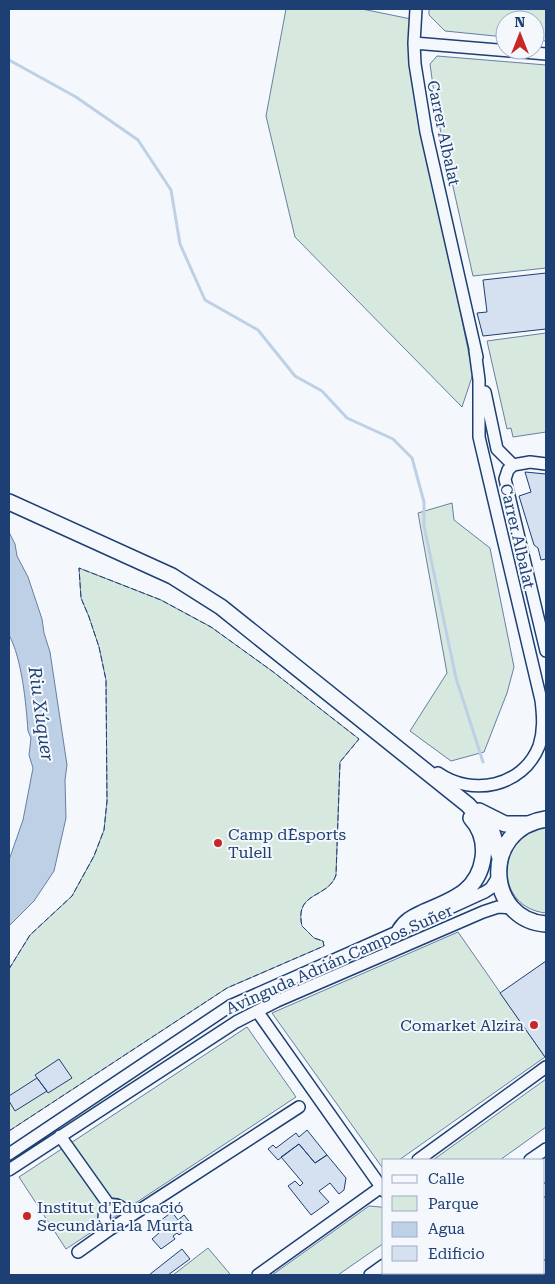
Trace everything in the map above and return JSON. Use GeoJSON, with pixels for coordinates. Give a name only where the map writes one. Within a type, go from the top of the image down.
{"type":"FeatureCollection","features":[{"type":"Feature","properties":{"kind":"main road"},"geometry":{"type":"LineString","coordinates":[[9,502],[172,576],[221,607],[468,805],[492,832],[500,858]]}},
{"type":"Feature","properties":{"kind":"main road"},"geometry":{"type":"LineString","coordinates":[[400,750],[432,785],[474,822],[484,843],[480,870],[467,890],[456,898],[408,920],[400,930]]}},
{"type":"Feature","properties":{"kind":"main road"},"geometry":{"type":"LineString","coordinates":[[468,805],[505,824],[526,824],[546,819]]}},
{"type":"Feature","properties":{"kind":"main road"},"geometry":{"type":"LineString","coordinates":[[526,824],[507,842],[500,858],[498,877],[503,894],[513,908],[525,918],[540,924],[546,924]]}},
{"type":"Feature","properties":{"kind":"street","name":"Carrer Albalat"},"geometry":{"type":"LineString","coordinates":[[416,9],[414,43],[416,80],[426,132],[497,449],[513,465],[508,470],[505,479],[546,651]]}},
{"type":"Feature","properties":{"kind":"street"},"geometry":{"type":"LineString","coordinates":[[414,43],[546,54]]}},
{"type":"Feature","properties":{"kind":"street","name":"Carrer Albalat"},"geometry":{"type":"LineString","coordinates":[[357,715],[411,752],[445,779],[470,787],[490,786],[508,780],[529,762],[538,746],[543,723],[541,700],[479,437],[480,398],[476,350]]}},
{"type":"Feature","properties":{"kind":"street"},"geometry":{"type":"LineString","coordinates":[[513,465],[530,462],[546,464]]}},
{"type":"Feature","properties":{"kind":"street","name":"Avinguda Adrián Campos Suñer"},"geometry":{"type":"LineString","coordinates":[[9,1154],[230,1006],[475,898],[491,888],[498,877]]}},
{"type":"Feature","properties":{"kind":"street","name":"Avinguda Adrián Campos Suñer"},"geometry":{"type":"LineString","coordinates":[[9,1170],[236,1022],[483,912],[498,907],[513,908]]}},
{"type":"Feature","properties":{"kind":"street"},"geometry":{"type":"LineString","coordinates":[[257,1012],[382,1187]]}},
{"type":"Feature","properties":{"kind":"street"},"geometry":{"type":"LineString","coordinates":[[419,1159],[546,1067]]}},
{"type":"Feature","properties":{"kind":"street"},"geometry":{"type":"LineString","coordinates":[[78,1252],[130,1216],[299,1107]]}},
{"type":"Feature","properties":{"kind":"street"},"geometry":{"type":"LineString","coordinates":[[60,1136],[109,1205]]}},
{"type":"Feature","properties":{"kind":"street"},"geometry":{"type":"LineString","coordinates":[[531,1159],[546,1148]]}},
{"type":"Feature","properties":{"kind":"street"},"geometry":{"type":"LineString","coordinates":[[258,1275],[382,1189]]}},
{"type":"Feature","properties":{"kind":"street"},"geometry":{"type":"LineString","coordinates":[[109,1230],[104,1221],[104,1211],[109,1205],[115,1204],[122,1207],[130,1216]]}},
{"type":"Feature","properties":{"kind":"street"},"geometry":{"type":"LineString","coordinates":[[370,1275],[382,1266]]}},
{"type":"Feature","properties":{"kind":"green space"},"geometry":{"type":"Polygon","coordinates":[[[286,9],[362,9],[411,19],[420,115],[473,374],[462,407],[295,237],[266,116],[286,9]]]}},
{"type":"Feature","properties":{"kind":"green space"},"geometry":{"type":"Polygon","coordinates":[[[429,9],[546,9],[546,41],[545,10],[495,10],[495,36],[445,31],[429,15],[429,9]]]}},
{"type":"Feature","properties":{"kind":"green space"},"geometry":{"type":"Polygon","coordinates":[[[437,56],[546,65],[546,268],[473,276],[437,115],[430,64],[437,56]]]}},
{"type":"Feature","properties":{"kind":"green space"},"geometry":{"type":"Polygon","coordinates":[[[546,333],[546,432],[513,437],[511,428],[507,429],[487,341],[546,333]]]}},
{"type":"Feature","properties":{"kind":"green space"},"geometry":{"type":"Polygon","coordinates":[[[452,503],[454,520],[490,548],[514,667],[507,693],[484,752],[451,761],[410,731],[447,673],[418,513],[452,503]]]}},
{"type":"Feature","properties":{"kind":"green space","name":"Camp d´Esports Tulell"},"geometry":{"type":"Polygon","coordinates":[[[79,568],[161,600],[211,627],[272,671],[359,739],[340,762],[336,875],[332,883],[307,901],[301,915],[302,926],[314,938],[323,941],[324,946],[227,988],[9,1131],[9,969],[30,935],[72,896],[94,856],[104,830],[107,801],[106,680],[99,647],[81,598],[79,568]]]}},
{"type":"Feature","properties":{"kind":"green space"},"geometry":{"type":"Polygon","coordinates":[[[546,827],[546,913],[529,908],[517,899],[510,886],[507,872],[509,857],[516,844],[529,833],[546,827]]]}},
{"type":"Feature","properties":{"kind":"green space"},"geometry":{"type":"Polygon","coordinates":[[[458,932],[545,1057],[400,1159],[382,1159],[382,1167],[272,1013],[458,932]]]}},
{"type":"Feature","properties":{"kind":"green space"},"geometry":{"type":"Polygon","coordinates":[[[247,1027],[296,1097],[66,1249],[19,1177],[247,1027]]]}},
{"type":"Feature","properties":{"kind":"green space"},"geometry":{"type":"Polygon","coordinates":[[[546,1079],[546,1127],[501,1159],[434,1159],[546,1079]]]}},
{"type":"Feature","properties":{"kind":"green space"},"geometry":{"type":"Polygon","coordinates":[[[369,1206],[382,1208],[382,1244],[338,1275],[272,1275],[369,1206]]]}},
{"type":"Feature","properties":{"kind":"green space"},"geometry":{"type":"Polygon","coordinates":[[[208,1248],[230,1274],[173,1275],[208,1248]]]}},
{"type":"Feature","properties":{"kind":"water","name":"Riu Xúquer"},"geometry":{"type":"Polygon","coordinates":[[[9,532],[15,544],[17,556],[28,577],[42,619],[50,652],[67,765],[65,780],[66,818],[54,871],[34,901],[9,926],[9,860],[23,820],[33,768],[29,755],[31,738],[28,731],[23,682],[17,656],[9,635],[9,532]]]}},
{"type":"Feature","properties":{"kind":"building"},"geometry":{"type":"Polygon","coordinates":[[[546,273],[546,329],[483,336],[477,313],[487,312],[483,280],[546,273]]]}},
{"type":"Feature","properties":{"kind":"building"},"geometry":{"type":"Polygon","coordinates":[[[525,472],[546,474],[546,559],[541,560],[538,548],[534,545],[519,496],[531,492],[525,472]]]}},
{"type":"Feature","properties":{"kind":"building","name":"Comarket Alzira"},"geometry":{"type":"Polygon","coordinates":[[[546,961],[546,1056],[545,1057],[500,993],[546,961]]]}},
{"type":"Feature","properties":{"kind":"building"},"geometry":{"type":"Polygon","coordinates":[[[59,1059],[72,1078],[48,1093],[35,1075],[59,1059]]]}},
{"type":"Feature","properties":{"kind":"building"},"geometry":{"type":"Polygon","coordinates":[[[37,1078],[47,1091],[15,1111],[9,1101],[9,1096],[37,1078]]]}},
{"type":"Feature","properties":{"kind":"building"},"geometry":{"type":"Polygon","coordinates":[[[307,1130],[327,1155],[315,1163],[299,1144],[278,1160],[268,1149],[273,1145],[276,1148],[296,1133],[299,1137],[307,1130]]]}},
{"type":"Feature","properties":{"kind":"building"},"geometry":{"type":"Polygon","coordinates":[[[299,1144],[315,1163],[327,1155],[346,1178],[344,1190],[339,1194],[330,1183],[319,1191],[329,1202],[311,1215],[288,1186],[295,1181],[300,1186],[303,1183],[281,1157],[299,1144]]]}},
{"type":"Feature","properties":{"kind":"building"},"geometry":{"type":"Polygon","coordinates":[[[172,1212],[178,1220],[184,1215],[192,1225],[179,1235],[177,1233],[173,1236],[175,1239],[161,1249],[152,1239],[159,1233],[153,1226],[172,1212]]]}},
{"type":"Feature","properties":{"kind":"building"},"geometry":{"type":"Polygon","coordinates":[[[182,1249],[190,1259],[168,1275],[149,1275],[182,1249]]]}},
{"type":"Feature","properties":{"kind":"waterway"},"geometry":{"type":"LineString","coordinates":[[9,60],[76,97],[138,140],[171,190],[180,244],[205,300],[258,330],[295,376],[322,391],[347,418],[393,439],[412,458],[424,502],[424,526],[456,678],[483,762]]}},
{"type":"Feature","properties":{"kind":"fence"},"geometry":{"type":"LineString","coordinates":[[9,969],[30,935],[72,896],[94,856],[104,830],[107,801],[106,680],[99,647],[81,598],[79,568],[161,600],[211,627],[272,671],[359,739],[340,762],[336,875],[332,883],[307,901],[301,915],[302,926],[314,938],[323,941],[324,946],[227,988],[9,1131]]}},
{"type":"Feature","properties":{"kind":"place","name":"Camp d´Esports Tulell"},"geometry":{"type":"Point","coordinates":[218,843]}},
{"type":"Feature","properties":{"kind":"place","name":"Comarket Alzira"},"geometry":{"type":"Point","coordinates":[534,1025]}},
{"type":"Feature","properties":{"kind":"place","name":"Institut d'Educació Secundària la Murta"},"geometry":{"type":"Point","coordinates":[27,1216]}}]}
